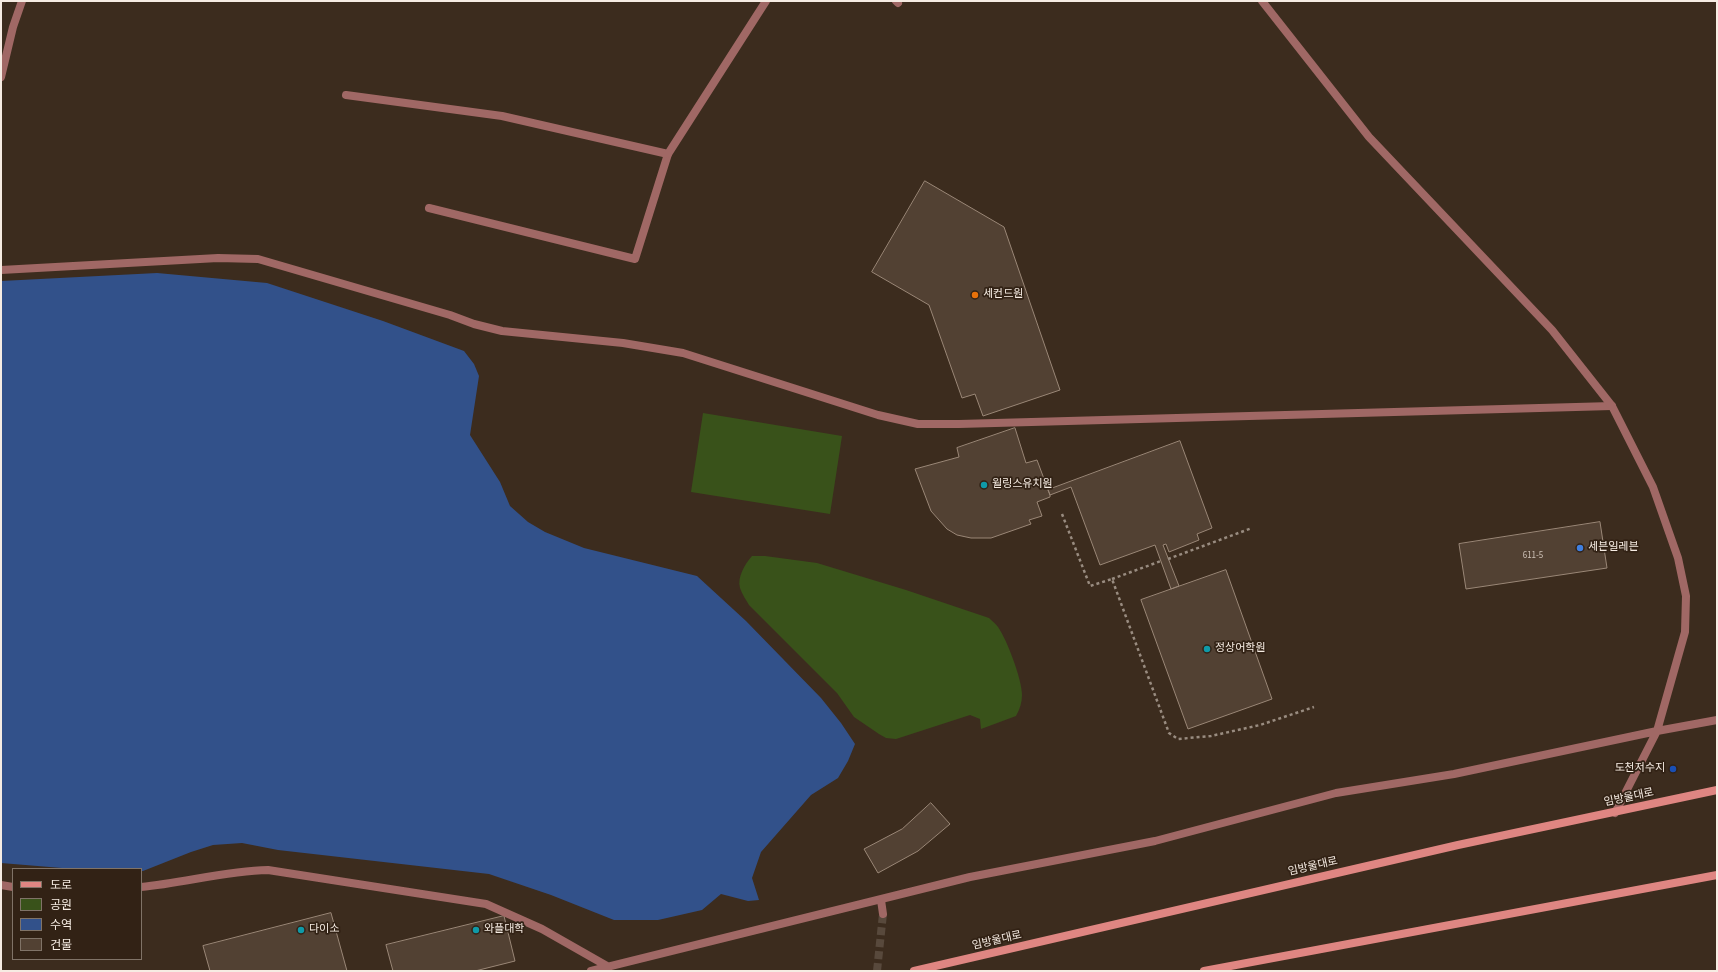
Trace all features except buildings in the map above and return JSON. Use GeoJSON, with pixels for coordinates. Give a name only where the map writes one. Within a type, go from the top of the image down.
{"type":"FeatureCollection","features":[{"type":"Feature","properties":{"kind":"main road","name":"임방울대로"},"geometry":{"type":"LineString","coordinates":[[914,971],[1458,845],[1717,790]]}},
{"type":"Feature","properties":{"kind":"main road"},"geometry":{"type":"LineString","coordinates":[[1204,971],[1717,875]]}},
{"type":"Feature","properties":{"kind":"street"},"geometry":{"type":"LineString","coordinates":[[1,77],[13,27],[22,1]]}},
{"type":"Feature","properties":{"kind":"street"},"geometry":{"type":"LineString","coordinates":[[429,208],[635,259],[668,154],[766,1]]}},
{"type":"Feature","properties":{"kind":"street"},"geometry":{"type":"LineString","coordinates":[[1262,1],[1369,138],[1552,330],[1612,406],[1653,487],[1678,558],[1686,596],[1685,632],[1676,670],[1657,731],[1615,812]]}},
{"type":"Feature","properties":{"kind":"street"},"geometry":{"type":"LineString","coordinates":[[346,95],[502,116],[668,154]]}},
{"type":"Feature","properties":{"kind":"street"},"geometry":{"type":"LineString","coordinates":[[1,270],[218,258],[258,259],[450,315],[474,324],[502,331],[623,343],[683,353],[878,415],[918,424],[1612,406]]}},
{"type":"Feature","properties":{"kind":"street"},"geometry":{"type":"LineString","coordinates":[[591,971],[970,877],[1155,841],[1336,793],[1454,774],[1657,731],[1717,720]]}},
{"type":"Feature","properties":{"kind":"street"},"geometry":{"type":"LineString","coordinates":[[142,887],[170,884],[247,870],[268,870],[486,904],[542,929],[607,966]]}},
{"type":"Feature","properties":{"kind":"street"},"geometry":{"type":"LineString","coordinates":[[1,885],[12,887]]}},
{"type":"Feature","properties":{"kind":"street"},"geometry":{"type":"LineString","coordinates":[[881,900],[883,914]]}},
{"type":"Feature","properties":{"kind":"path"},"geometry":{"type":"LineString","coordinates":[[1062,514],[1090,586],[1161,561]]}},
{"type":"Feature","properties":{"kind":"path"},"geometry":{"type":"LineString","coordinates":[[1168,559],[1252,528]]}},
{"type":"Feature","properties":{"kind":"path"},"geometry":{"type":"LineString","coordinates":[[1112,579],[1169,733],[1178,739],[1211,736],[1260,725],[1314,706]]}},
{"type":"Feature","properties":{"kind":"green space"},"geometry":{"type":"Polygon","coordinates":[[[703,413],[842,436],[830,514],[691,492],[703,413]]]}},
{"type":"Feature","properties":{"kind":"green space"},"geometry":{"type":"Polygon","coordinates":[[[752,556],[765,556],[817,563],[906,590],[989,618],[1002,633],[1020,679],[1022,698],[1020,708],[1016,716],[981,729],[980,719],[970,715],[896,739],[886,738],[879,734],[854,717],[837,693],[749,605],[739,584],[744,567],[752,556]]]}},
{"type":"Feature","properties":{"kind":"water"},"geometry":{"type":"Polygon","coordinates":[[[157,273],[267,283],[383,321],[464,351],[474,364],[479,376],[470,435],[500,482],[510,506],[528,522],[545,532],[584,548],[697,576],[746,621],[821,698],[841,723],[855,744],[848,761],[838,778],[811,795],[761,852],[752,878],[759,900],[748,901],[721,894],[702,910],[658,920],[614,920],[551,895],[489,874],[278,850],[242,843],[213,845],[143,871],[142,868],[62,868],[1,863],[1,281],[157,273]]]}},
{"type":"Feature","properties":{"kind":"tunnel"},"geometry":{"type":"LineString","coordinates":[[877,971],[883,914]]}},
{"type":"Feature","properties":{"kind":"place","name":"세컨드원"},"geometry":{"type":"Point","coordinates":[975,295]}},
{"type":"Feature","properties":{"kind":"place","name":"윌링스유치원"},"geometry":{"type":"Point","coordinates":[984,485]}},
{"type":"Feature","properties":{"kind":"place","name":"세븐일레븐"},"geometry":{"type":"Point","coordinates":[1580,548]}},
{"type":"Feature","properties":{"kind":"place","name":"정상어학원"},"geometry":{"type":"Point","coordinates":[1207,649]}},
{"type":"Feature","properties":{"kind":"place","name":"도천저수지"},"geometry":{"type":"Point","coordinates":[1673,769]}},
{"type":"Feature","properties":{"kind":"place","name":"다이소"},"geometry":{"type":"Point","coordinates":[301,930]}},
{"type":"Feature","properties":{"kind":"place","name":"와플대학"},"geometry":{"type":"Point","coordinates":[476,930]}}]}
